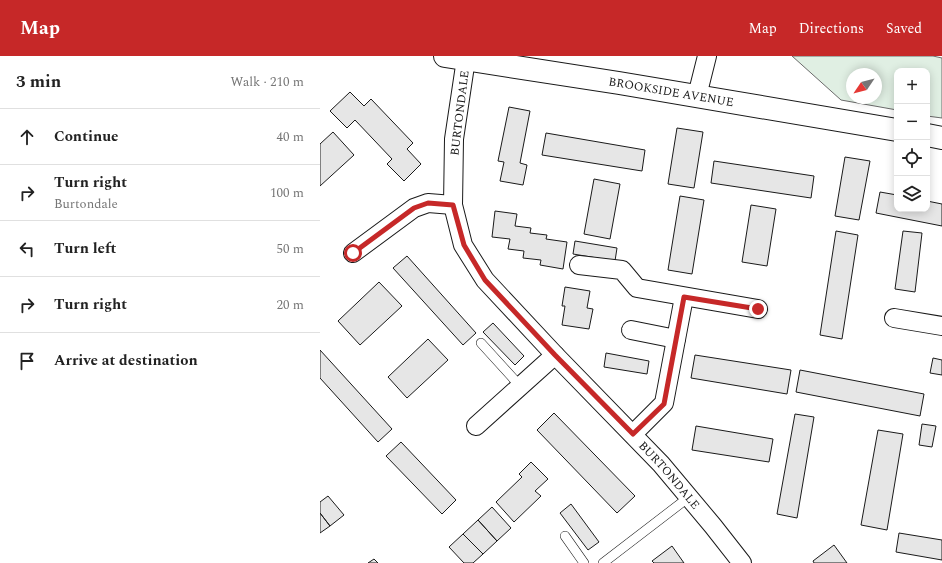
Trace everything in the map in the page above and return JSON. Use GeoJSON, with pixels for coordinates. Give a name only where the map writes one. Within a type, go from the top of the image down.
{"type":"FeatureCollection","features":[{"type":"Feature","properties":{"kind":"street","name":"BROOKSIDE AVENUE"},"geometry":{"type":"LineString","coordinates":[[445,56],[697,96],[894,129]]}},
{"type":"Feature","properties":{"kind":"street"},"geometry":{"type":"LineString","coordinates":[[697,96],[707,56]]}},
{"type":"Feature","properties":{"kind":"street","name":"BURTONDALE"},"geometry":{"type":"LineString","coordinates":[[466,59],[454,139],[453,205],[464,245],[485,280],[555,355],[661,464],[742,563]]}},
{"type":"Feature","properties":{"kind":"street"},"geometry":{"type":"LineString","coordinates":[[930,136],[942,138]]}},
{"type":"Feature","properties":{"kind":"street"},"geometry":{"type":"LineString","coordinates":[[353,253],[414,208],[428,203],[453,205]]}},
{"type":"Feature","properties":{"kind":"street"},"geometry":{"type":"LineString","coordinates":[[578,265],[622,270],[637,288],[758,309]]}},
{"type":"Feature","properties":{"kind":"street"},"geometry":{"type":"LineString","coordinates":[[633,434],[664,404],[684,297]]}},
{"type":"Feature","properties":{"kind":"street"},"geometry":{"type":"LineString","coordinates":[[894,318],[942,326]]}},
{"type":"Feature","properties":{"kind":"street"},"geometry":{"type":"LineString","coordinates":[[631,330],[676,339]]}},
{"type":"Feature","properties":{"kind":"street"},"geometry":{"type":"LineString","coordinates":[[476,426],[555,355]]}},
{"type":"Feature","properties":{"kind":"lane"},"geometry":{"type":"LineString","coordinates":[[481,343],[521,387]]}},
{"type":"Feature","properties":{"kind":"lane"},"geometry":{"type":"LineString","coordinates":[[603,563],[689,497]]}},
{"type":"Feature","properties":{"kind":"lane"},"geometry":{"type":"LineString","coordinates":[[565,536],[584,563]]}},
{"type":"Feature","properties":{"kind":"green space"},"geometry":{"type":"Polygon","coordinates":[[[792,56],[933,56],[942,58],[942,118],[930,116],[930,68],[894,68],[894,109],[863,104],[882,104],[882,68],[846,68],[846,101],[841,100],[792,56]]]}},
{"type":"Feature","properties":{"kind":"building"},"geometry":{"type":"Polygon","coordinates":[[[350,92],[364,106],[371,99],[413,143],[407,149],[421,164],[404,181],[387,164],[392,159],[355,120],[347,128],[330,111],[350,92]]]}},
{"type":"Feature","properties":{"kind":"building"},"geometry":{"type":"Polygon","coordinates":[[[509,107],[530,111],[520,163],[527,165],[523,185],[500,181],[504,162],[498,161],[509,107]]]}},
{"type":"Feature","properties":{"kind":"building"},"geometry":{"type":"Polygon","coordinates":[[[677,128],[703,132],[694,188],[668,184],[677,128]]]}},
{"type":"Feature","properties":{"kind":"building"},"geometry":{"type":"Polygon","coordinates":[[[333,132],[354,155],[320,186],[320,144],[333,132]]]}},
{"type":"Feature","properties":{"kind":"building"},"geometry":{"type":"Polygon","coordinates":[[[546,133],[645,150],[642,171],[542,155],[546,133]]]}},
{"type":"Feature","properties":{"kind":"building"},"geometry":{"type":"Polygon","coordinates":[[[845,157],[870,161],[859,220],[835,216],[845,157]]]}},
{"type":"Feature","properties":{"kind":"building"},"geometry":{"type":"Polygon","coordinates":[[[714,161],[814,176],[811,198],[711,183],[714,161]]]}},
{"type":"Feature","properties":{"kind":"building"},"geometry":{"type":"Polygon","coordinates":[[[594,179],[620,184],[610,239],[584,234],[594,179]]]}},
{"type":"Feature","properties":{"kind":"building"},"geometry":{"type":"Polygon","coordinates":[[[880,192],[894,194],[894,212],[930,212],[930,202],[942,204],[942,226],[876,213],[880,192]]]}},
{"type":"Feature","properties":{"kind":"building"},"geometry":{"type":"Polygon","coordinates":[[[680,196],[704,200],[692,274],[668,270],[680,196]]]}},
{"type":"Feature","properties":{"kind":"building"},"geometry":{"type":"Polygon","coordinates":[[[751,205],[776,209],[767,266],[742,262],[751,205]]]}},
{"type":"Feature","properties":{"kind":"building"},"geometry":{"type":"Polygon","coordinates":[[[495,211],[517,214],[515,226],[531,228],[530,233],[547,235],[546,239],[567,242],[563,269],[540,265],[541,260],[523,258],[524,251],[508,249],[510,239],[492,237],[495,211]]]}},
{"type":"Feature","properties":{"kind":"building"},"geometry":{"type":"Polygon","coordinates":[[[836,231],[858,235],[842,339],[820,335],[836,231]]]}},
{"type":"Feature","properties":{"kind":"building"},"geometry":{"type":"Polygon","coordinates":[[[903,231],[922,233],[915,292],[895,289],[903,231]]]}},
{"type":"Feature","properties":{"kind":"building"},"geometry":{"type":"Polygon","coordinates":[[[575,241],[617,248],[615,261],[573,254],[575,241]]]}},
{"type":"Feature","properties":{"kind":"building"},"geometry":{"type":"Polygon","coordinates":[[[407,256],[476,333],[463,345],[393,268],[407,256]]]}},
{"type":"Feature","properties":{"kind":"building"},"geometry":{"type":"Polygon","coordinates":[[[379,282],[402,306],[360,345],[338,321],[379,282]]]}},
{"type":"Feature","properties":{"kind":"building"},"geometry":{"type":"Polygon","coordinates":[[[565,287],[590,291],[587,308],[593,309],[589,329],[562,325],[565,306],[562,306],[565,287]]]}},
{"type":"Feature","properties":{"kind":"building"},"geometry":{"type":"Polygon","coordinates":[[[493,323],[524,356],[515,365],[483,332],[493,323]]]}},
{"type":"Feature","properties":{"kind":"building"},"geometry":{"type":"Polygon","coordinates":[[[428,339],[448,360],[407,398],[388,377],[428,339]]]}},
{"type":"Feature","properties":{"kind":"building"},"geometry":{"type":"Polygon","coordinates":[[[320,350],[392,429],[378,442],[320,378],[320,350]]]}},
{"type":"Feature","properties":{"kind":"building"},"geometry":{"type":"Polygon","coordinates":[[[606,353],[649,361],[647,374],[604,367],[606,353]]]}},
{"type":"Feature","properties":{"kind":"building"},"geometry":{"type":"Polygon","coordinates":[[[695,355],[791,370],[787,394],[691,378],[695,355]]]}},
{"type":"Feature","properties":{"kind":"building"},"geometry":{"type":"Polygon","coordinates":[[[933,358],[942,360],[942,375],[930,373],[933,358]]]}},
{"type":"Feature","properties":{"kind":"building"},"geometry":{"type":"Polygon","coordinates":[[[800,370],[924,394],[920,416],[796,392],[800,370]]]}},
{"type":"Feature","properties":{"kind":"building"},"geometry":{"type":"Polygon","coordinates":[[[554,413],[635,496],[617,513],[537,430],[554,413]]]}},
{"type":"Feature","properties":{"kind":"building"},"geometry":{"type":"Polygon","coordinates":[[[795,414],[814,417],[797,518],[777,514],[795,414]]]}},
{"type":"Feature","properties":{"kind":"building"},"geometry":{"type":"Polygon","coordinates":[[[922,424],[936,426],[932,447],[919,445],[922,424]]]}},
{"type":"Feature","properties":{"kind":"building"},"geometry":{"type":"Polygon","coordinates":[[[696,426],[773,439],[769,462],[692,450],[696,426]]]}},
{"type":"Feature","properties":{"kind":"building"},"geometry":{"type":"Polygon","coordinates":[[[878,430],[903,434],[887,530],[861,525],[878,430]]]}},
{"type":"Feature","properties":{"kind":"building"},"geometry":{"type":"Polygon","coordinates":[[[401,442],[456,500],[442,514],[386,456],[401,442]]]}},
{"type":"Feature","properties":{"kind":"building"},"geometry":{"type":"Polygon","coordinates":[[[531,462],[548,479],[535,491],[541,496],[514,522],[496,502],[522,477],[519,474],[531,462]]]}},
{"type":"Feature","properties":{"kind":"building"},"geometry":{"type":"Polygon","coordinates":[[[328,496],[344,515],[330,526],[320,513],[320,502],[328,496]]]}},
{"type":"Feature","properties":{"kind":"building"},"geometry":{"type":"Polygon","coordinates":[[[571,504],[599,542],[588,550],[560,513],[571,504]]]}},
{"type":"Feature","properties":{"kind":"building"},"geometry":{"type":"Polygon","coordinates":[[[492,507],[511,528],[497,541],[478,520],[492,507]]]}},
{"type":"Feature","properties":{"kind":"building"},"geometry":{"type":"Polygon","coordinates":[[[320,513],[330,526],[320,533],[320,513]]]}},
{"type":"Feature","properties":{"kind":"building"},"geometry":{"type":"Polygon","coordinates":[[[478,520],[497,541],[483,554],[463,534],[478,520]]]}},
{"type":"Feature","properties":{"kind":"building"},"geometry":{"type":"Polygon","coordinates":[[[899,533],[942,540],[942,560],[896,552],[899,533]]]}},
{"type":"Feature","properties":{"kind":"building"},"geometry":{"type":"Polygon","coordinates":[[[463,534],[483,554],[473,563],[464,563],[449,547],[463,534]]]}},
{"type":"Feature","properties":{"kind":"building"},"geometry":{"type":"Polygon","coordinates":[[[834,545],[847,563],[814,563],[813,561],[834,545]]]}},
{"type":"Feature","properties":{"kind":"building"},"geometry":{"type":"Polygon","coordinates":[[[672,546],[684,563],[654,563],[652,561],[672,546]]]}},
{"type":"Feature","properties":{"kind":"building"},"geometry":{"type":"Polygon","coordinates":[[[374,559],[378,563],[368,563],[374,559]]]}},
{"type":"Feature","properties":{"kind":"route"},"geometry":{"type":"LineString","coordinates":[[353,253],[414,208],[428,203],[453,205],[464,245],[485,280],[555,355],[633,434],[664,404],[684,297],[758,309]]}}]}
